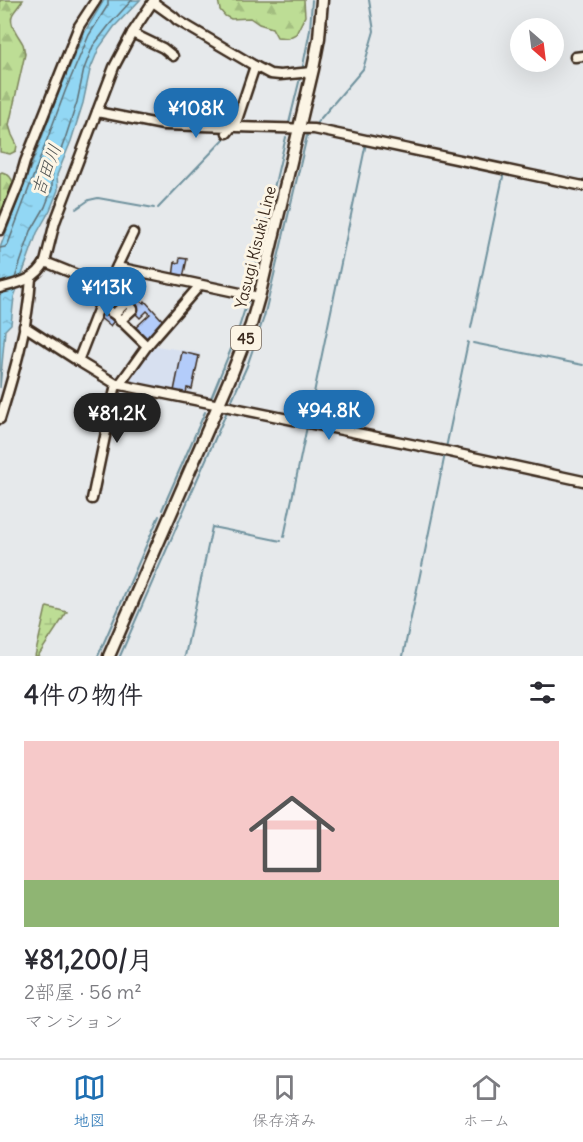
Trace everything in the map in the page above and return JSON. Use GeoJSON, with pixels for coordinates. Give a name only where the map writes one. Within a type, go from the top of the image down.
{"type":"FeatureCollection","features":[{"type":"Feature","properties":{"kind":"main road","name":"Yasugi Kisuki Line"},"geometry":{"type":"LineString","coordinates":[[109,656],[241,352],[259,297],[312,72],[319,38],[322,0]]}},
{"type":"Feature","properties":{"kind":"street"},"geometry":{"type":"LineString","coordinates":[[0,230],[79,26],[96,0]]}},
{"type":"Feature","properties":{"kind":"street"},"geometry":{"type":"LineString","coordinates":[[0,288],[29,278],[42,268],[55,222],[114,67],[132,33],[153,1],[177,20],[255,66],[273,74],[312,72]]}},
{"type":"Feature","properties":{"kind":"street"},"geometry":{"type":"LineString","coordinates":[[132,33],[163,48],[173,56]]}},
{"type":"Feature","properties":{"kind":"street"},"geometry":{"type":"LineString","coordinates":[[230,129],[237,120],[255,66]]}},
{"type":"Feature","properties":{"kind":"street"},"geometry":{"type":"LineString","coordinates":[[97,112],[163,125],[230,129],[299,127],[314,129],[583,186]]}},
{"type":"Feature","properties":{"kind":"street"},"geometry":{"type":"LineString","coordinates":[[78,361],[107,287],[133,233]]}},
{"type":"Feature","properties":{"kind":"street"},"geometry":{"type":"LineString","coordinates":[[45,262],[107,287]]}},
{"type":"Feature","properties":{"kind":"street"},"geometry":{"type":"LineString","coordinates":[[117,267],[259,297]]}},
{"type":"Feature","properties":{"kind":"street"},"geometry":{"type":"LineString","coordinates":[[0,419],[14,373],[24,326],[30,293],[29,278]]}},
{"type":"Feature","properties":{"kind":"street"},"geometry":{"type":"LineString","coordinates":[[92,499],[118,385],[147,346],[200,285]]}},
{"type":"Feature","properties":{"kind":"street"},"geometry":{"type":"LineString","coordinates":[[100,306],[119,319],[147,346]]}},
{"type":"Feature","properties":{"kind":"street"},"geometry":{"type":"LineString","coordinates":[[24,326],[118,385],[583,481]]}},
{"type":"Feature","properties":{"kind":"shaded area"},"geometry":{"type":"Polygon","coordinates":[[[150,345],[200,353],[190,397],[122,382],[150,345]]]}},
{"type":"Feature","properties":{"kind":"green space"},"geometry":{"type":"Polygon","coordinates":[[[0,0],[23,0],[11,20],[23,44],[25,54],[9,125],[17,145],[16,151],[10,154],[0,152],[0,0]]]}},
{"type":"Feature","properties":{"kind":"green space"},"geometry":{"type":"Polygon","coordinates":[[[218,0],[304,0],[305,16],[296,34],[288,38],[277,37],[272,28],[250,18],[231,19],[225,16],[220,10],[218,0]]]}},
{"type":"Feature","properties":{"kind":"green space"},"geometry":{"type":"Polygon","coordinates":[[[0,173],[8,175],[13,185],[10,197],[0,214],[0,173]]]}},
{"type":"Feature","properties":{"kind":"green space"},"geometry":{"type":"Polygon","coordinates":[[[46,608],[67,612],[38,656],[35,656],[46,608]]]}},
{"type":"Feature","properties":{"kind":"water","name":"吉田川"},"geometry":{"type":"Polygon","coordinates":[[[104,0],[140,0],[114,27],[99,48],[90,70],[83,103],[57,175],[58,190],[37,233],[14,297],[11,324],[5,330],[0,388],[0,248],[61,87],[84,33],[104,0]]]}},
{"type":"Feature","properties":{"kind":"building"},"geometry":{"type":"Polygon","coordinates":[[[180,258],[187,259],[183,278],[173,277],[175,262],[179,263],[180,258]]]}},
{"type":"Feature","properties":{"kind":"building"},"geometry":{"type":"Polygon","coordinates":[[[135,296],[144,303],[145,301],[165,323],[144,342],[133,330],[150,314],[147,311],[140,318],[134,312],[138,308],[131,300],[135,296]]]}},
{"type":"Feature","properties":{"kind":"building"},"geometry":{"type":"Polygon","coordinates":[[[105,310],[114,321],[110,326],[99,317],[105,310]]]}},
{"type":"Feature","properties":{"kind":"building"},"geometry":{"type":"Polygon","coordinates":[[[182,352],[199,356],[192,389],[187,388],[186,394],[174,391],[182,352]]]}},
{"type":"Feature","properties":{"kind":"waterway"},"geometry":{"type":"LineString","coordinates":[[302,71],[310,30],[312,0]]}},
{"type":"Feature","properties":{"kind":"waterway"},"geometry":{"type":"LineString","coordinates":[[315,125],[363,69],[374,31],[369,0]]}},
{"type":"Feature","properties":{"kind":"waterway"},"geometry":{"type":"LineString","coordinates":[[289,123],[300,78]]}},
{"type":"Feature","properties":{"kind":"waterway"},"geometry":{"type":"LineString","coordinates":[[158,208],[227,136]]}},
{"type":"Feature","properties":{"kind":"waterway"},"geometry":{"type":"LineString","coordinates":[[230,404],[247,366],[264,317],[307,136]]}},
{"type":"Feature","properties":{"kind":"waterway"},"geometry":{"type":"LineString","coordinates":[[250,290],[286,137]]}},
{"type":"Feature","properties":{"kind":"waterway"},"geometry":{"type":"LineString","coordinates":[[284,537],[366,143]]}},
{"type":"Feature","properties":{"kind":"waterway"},"geometry":{"type":"LineString","coordinates":[[471,328],[504,172]]}},
{"type":"Feature","properties":{"kind":"waterway"},"geometry":{"type":"LineString","coordinates":[[76,209],[89,200],[98,198],[154,208]]}},
{"type":"Feature","properties":{"kind":"waterway"},"geometry":{"type":"LineString","coordinates":[[211,398],[236,337],[248,299]]}},
{"type":"Feature","properties":{"kind":"waterway"},"geometry":{"type":"LineString","coordinates":[[446,448],[468,342]]}},
{"type":"Feature","properties":{"kind":"waterway"},"geometry":{"type":"LineString","coordinates":[[473,343],[583,365]]}},
{"type":"Feature","properties":{"kind":"waterway"},"geometry":{"type":"LineString","coordinates":[[120,656],[228,409]]}},
{"type":"Feature","properties":{"kind":"waterway"},"geometry":{"type":"LineString","coordinates":[[162,510],[205,412]]}},
{"type":"Feature","properties":{"kind":"waterway"},"geometry":{"type":"LineString","coordinates":[[422,566],[445,454]]}},
{"type":"Feature","properties":{"kind":"waterway"},"geometry":{"type":"LineString","coordinates":[[98,656],[159,516]]}},
{"type":"Feature","properties":{"kind":"waterway"},"geometry":{"type":"LineString","coordinates":[[185,656],[212,527],[281,541]]}},
{"type":"Feature","properties":{"kind":"waterway"},"geometry":{"type":"LineString","coordinates":[[403,656],[421,570]]}}]}
